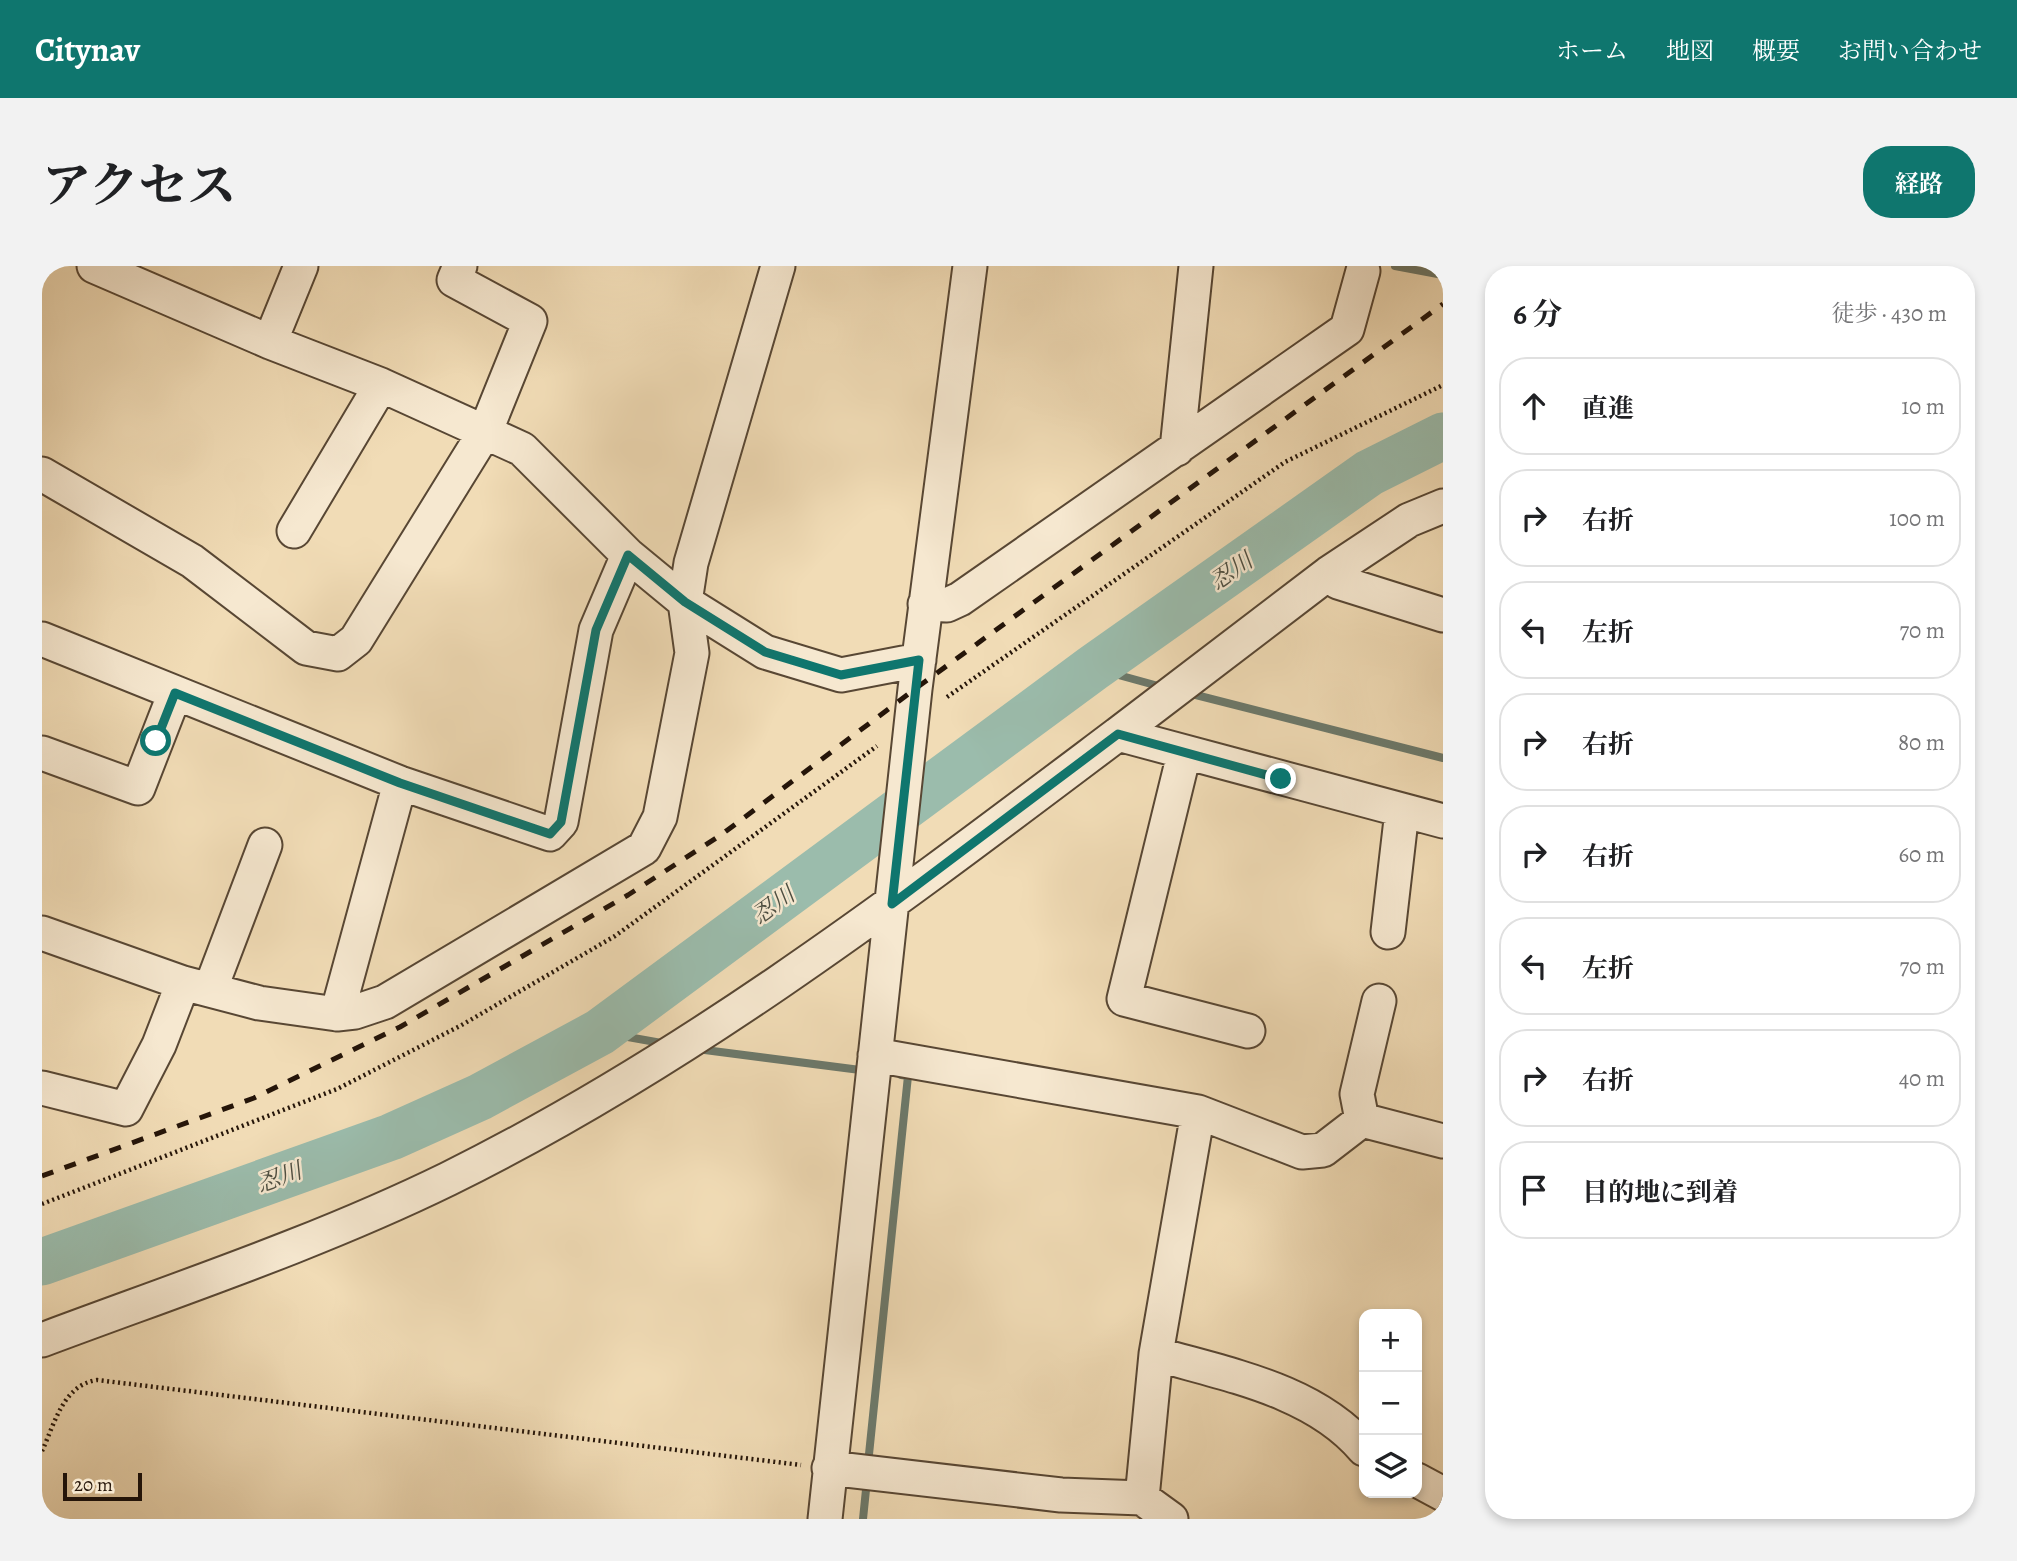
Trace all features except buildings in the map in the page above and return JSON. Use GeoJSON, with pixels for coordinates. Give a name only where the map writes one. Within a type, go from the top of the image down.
{"type":"FeatureCollection","features":[{"type":"Feature","properties":{"kind":"street"},"geometry":{"type":"LineString","coordinates":[[94,266],[271,342],[381,385],[486,430],[522,449],[628,555],[685,602],[765,652],[841,675],[919,660]]}},
{"type":"Feature","properties":{"kind":"street"},"geometry":{"type":"LineString","coordinates":[[271,342],[301,266]]}},
{"type":"Feature","properties":{"kind":"street"},"geometry":{"type":"LineString","coordinates":[[42,474],[192,561],[306,648],[338,654],[356,640],[486,430],[530,321],[454,280],[460,266]]}},
{"type":"Feature","properties":{"kind":"street"},"geometry":{"type":"LineString","coordinates":[[42,933],[197,987],[259,1003],[337,1014],[355,1012],[384,1002],[644,848],[660,817],[692,653],[685,602],[691,563],[778,266]]}},
{"type":"Feature","properties":{"kind":"street"},"geometry":{"type":"LineString","coordinates":[[825,1519],[925,604],[970,266]]}},
{"type":"Feature","properties":{"kind":"street"},"geometry":{"type":"LineString","coordinates":[[1177,449],[1196,266]]}},
{"type":"Feature","properties":{"kind":"street"},"geometry":{"type":"LineString","coordinates":[[925,604],[947,605],[960,599],[1347,329],[1354,268]]}},
{"type":"Feature","properties":{"kind":"street"},"geometry":{"type":"LineString","coordinates":[[294,531],[381,385]]}},
{"type":"Feature","properties":{"kind":"street"},"geometry":{"type":"LineString","coordinates":[[42,1340],[329,1232],[448,1178],[625,1082],[1118,734],[1329,572],[1409,520],[1443,506]]}},
{"type":"Feature","properties":{"kind":"street"},"geometry":{"type":"LineString","coordinates":[[42,639],[400,783],[550,834],[561,822],[596,630],[628,555]]}},
{"type":"Feature","properties":{"kind":"street"},"geometry":{"type":"LineString","coordinates":[[1329,572],[1338,582],[1443,615]]}},
{"type":"Feature","properties":{"kind":"street"},"geometry":{"type":"LineString","coordinates":[[42,753],[138,788],[175,693]]}},
{"type":"Feature","properties":{"kind":"street"},"geometry":{"type":"LineString","coordinates":[[1118,734],[1184,754],[1443,821]]}},
{"type":"Feature","properties":{"kind":"street"},"geometry":{"type":"LineString","coordinates":[[1184,754],[1124,999],[1248,1031]]}},
{"type":"Feature","properties":{"kind":"street"},"geometry":{"type":"LineString","coordinates":[[337,1014],[400,783]]}},
{"type":"Feature","properties":{"kind":"street"},"geometry":{"type":"LineString","coordinates":[[1388,932],[1402,811]]}},
{"type":"Feature","properties":{"kind":"street"},"geometry":{"type":"LineString","coordinates":[[42,1088],[126,1109],[159,1045],[197,987],[265,845]]}},
{"type":"Feature","properties":{"kind":"street"},"geometry":{"type":"LineString","coordinates":[[1362,1120],[1357,1094],[1378,1001]]}},
{"type":"Feature","properties":{"kind":"street"},"geometry":{"type":"LineString","coordinates":[[875,1055],[1198,1112],[1303,1152],[1323,1150],[1362,1120]]}},
{"type":"Feature","properties":{"kind":"street"},"geometry":{"type":"LineString","coordinates":[[1142,1497],[1156,1354],[1198,1112]]}},
{"type":"Feature","properties":{"kind":"street"},"geometry":{"type":"LineString","coordinates":[[1362,1120],[1443,1142]]}},
{"type":"Feature","properties":{"kind":"street"},"geometry":{"type":"LineString","coordinates":[[1156,1354],[1284,1392],[1348,1430],[1359,1443]]}},
{"type":"Feature","properties":{"kind":"street"},"geometry":{"type":"LineString","coordinates":[[830,1468],[1060,1507],[1142,1497],[1171,1519]]}},
{"type":"Feature","properties":{"kind":"street"},"geometry":{"type":"LineString","coordinates":[[1422,1483],[1443,1494]]}},
{"type":"Feature","properties":{"kind":"path"},"geometry":{"type":"LineString","coordinates":[[947,697],[1285,462],[1443,385]]}},
{"type":"Feature","properties":{"kind":"path"},"geometry":{"type":"LineString","coordinates":[[42,1204],[337,1089],[460,1026],[615,936],[877,746]]}},
{"type":"Feature","properties":{"kind":"path"},"geometry":{"type":"LineString","coordinates":[[42,1451],[69,1394],[84,1382],[97,1380],[830,1468]]}},
{"type":"Feature","properties":{"kind":"waterway"},"geometry":{"type":"LineString","coordinates":[[1395,266],[1443,275]]}},
{"type":"Feature","properties":{"kind":"waterway","name":"忍川"},"geometry":{"type":"LineString","coordinates":[[42,1262],[391,1137],[480,1097],[600,1032],[1093,668],[1369,473],[1443,436]]}},
{"type":"Feature","properties":{"kind":"waterway"},"geometry":{"type":"LineString","coordinates":[[1093,668],[1162,687]]}},
{"type":"Feature","properties":{"kind":"waterway"},"geometry":{"type":"LineString","coordinates":[[1188,693],[1443,758]]}},
{"type":"Feature","properties":{"kind":"waterway"},"geometry":{"type":"LineString","coordinates":[[600,1032],[667,1044]]}},
{"type":"Feature","properties":{"kind":"waterway"},"geometry":{"type":"LineString","coordinates":[[697,1049],[868,1071]]}},
{"type":"Feature","properties":{"kind":"waterway"},"geometry":{"type":"LineString","coordinates":[[868,1464],[908,1076],[901,1075]]}},
{"type":"Feature","properties":{"kind":"waterway"},"geometry":{"type":"LineString","coordinates":[[863,1519],[867,1480]]}},
{"type":"Feature","properties":{"kind":"railway"},"geometry":{"type":"LineString","coordinates":[[42,1176],[254,1098],[400,1027],[628,895],[721,835],[915,689],[1443,304]]}},
{"type":"Feature","properties":{"kind":"route"},"geometry":{"type":"LineString","coordinates":[[156,741],[175,693],[400,783],[493,817],[550,834],[561,822],[596,630],[628,555],[685,602],[765,652],[841,675],[919,660],[892,904],[1118,734],[1281,779]]}}]}
